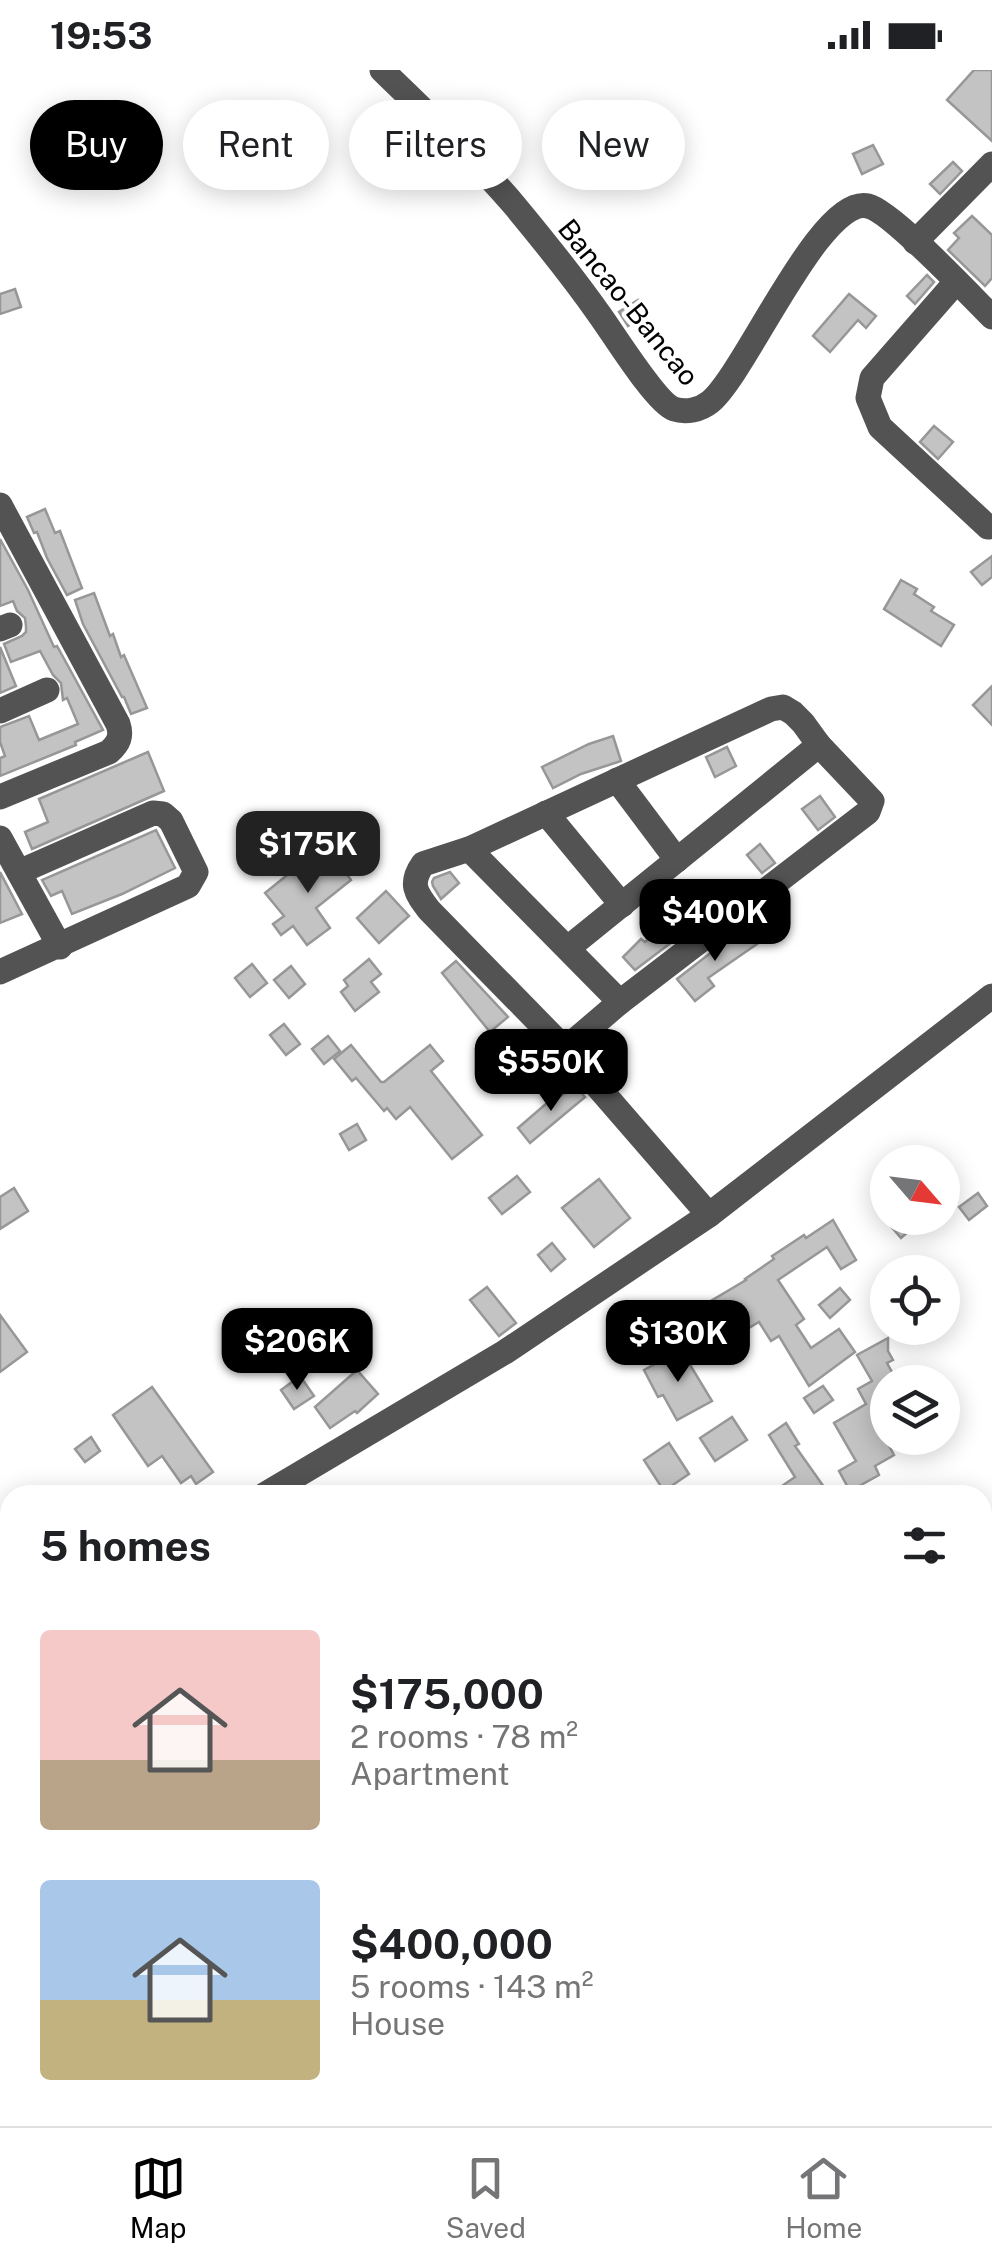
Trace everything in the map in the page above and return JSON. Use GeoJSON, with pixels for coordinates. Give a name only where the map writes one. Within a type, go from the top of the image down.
{"type":"FeatureCollection","features":[{"type":"Feature","properties":{"kind":"street","name":"Bancao-Bancao"},"geometry":{"type":"LineString","coordinates":[[382,70],[515,206],[652,388],[678,411],[708,403],[722,388],[832,222],[852,207],[873,207],[915,242],[992,318]]}},
{"type":"Feature","properties":{"kind":"street"},"geometry":{"type":"LineString","coordinates":[[915,242],[992,164]]}},
{"type":"Feature","properties":{"kind":"street"},"geometry":{"type":"LineString","coordinates":[[956,282],[872,378],[868,398],[880,427],[988,526]]}},
{"type":"Feature","properties":{"kind":"street"},"geometry":{"type":"LineString","coordinates":[[0,505],[121,733],[110,752],[0,796]]}},
{"type":"Feature","properties":{"kind":"street"},"geometry":{"type":"LineString","coordinates":[[0,711],[47,690]]}},
{"type":"Feature","properties":{"kind":"street"},"geometry":{"type":"LineString","coordinates":[[565,1048],[868,812],[872,800],[793,713],[783,707],[770,708],[470,849],[422,864],[414,878],[420,898],[429,910],[565,1048],[709,1215]]}},
{"type":"Feature","properties":{"kind":"street"},"geometry":{"type":"LineString","coordinates":[[568,948],[819,745]]}},
{"type":"Feature","properties":{"kind":"street"},"geometry":{"type":"LineString","coordinates":[[617,780],[677,860]]}},
{"type":"Feature","properties":{"kind":"street"},"geometry":{"type":"LineString","coordinates":[[0,972],[188,886],[194,879],[194,865],[171,821],[163,814],[152,813],[19,872]]}},
{"type":"Feature","properties":{"kind":"street"},"geometry":{"type":"LineString","coordinates":[[546,813],[622,904]]}},
{"type":"Feature","properties":{"kind":"street"},"geometry":{"type":"LineString","coordinates":[[0,838],[60,946]]}},
{"type":"Feature","properties":{"kind":"street"},"geometry":{"type":"LineString","coordinates":[[470,849],[620,1002]]}},
{"type":"Feature","properties":{"kind":"street"},"geometry":{"type":"LineString","coordinates":[[281,1485],[505,1352],[709,1215],[992,996]]}},
{"type":"Feature","properties":{"kind":"building"},"geometry":{"type":"Polygon","coordinates":[[[974,70],[992,70],[992,141],[947,100],[974,70]]]}},
{"type":"Feature","properties":{"kind":"building"},"geometry":{"type":"Polygon","coordinates":[[[873,145],[883,164],[862,174],[853,154],[873,145]]]}},
{"type":"Feature","properties":{"kind":"building"},"geometry":{"type":"Polygon","coordinates":[[[953,162],[962,171],[940,194],[930,184],[953,162]]]}},
{"type":"Feature","properties":{"kind":"building"},"geometry":{"type":"Polygon","coordinates":[[[972,216],[992,235],[992,278],[985,286],[948,250],[959,238],[954,233],[972,216]]]}},
{"type":"Feature","properties":{"kind":"building"},"geometry":{"type":"Polygon","coordinates":[[[927,275],[934,282],[915,304],[907,296],[927,275]]]}},
{"type":"Feature","properties":{"kind":"building"},"geometry":{"type":"Polygon","coordinates":[[[15,289],[21,307],[0,314],[0,294],[15,289]]]}},
{"type":"Feature","properties":{"kind":"building"},"geometry":{"type":"Polygon","coordinates":[[[849,294],[876,316],[866,328],[858,320],[830,352],[813,336],[849,294]]]}},
{"type":"Feature","properties":{"kind":"building"},"geometry":{"type":"Polygon","coordinates":[[[638,300],[647,314],[628,326],[619,312],[638,300]]]}},
{"type":"Feature","properties":{"kind":"building"},"geometry":{"type":"Polygon","coordinates":[[[934,426],[953,442],[938,459],[920,442],[934,426]]]}},
{"type":"Feature","properties":{"kind":"building"},"geometry":{"type":"Polygon","coordinates":[[[45,509],[55,533],[60,531],[82,588],[67,595],[27,517],[45,509]]]}},
{"type":"Feature","properties":{"kind":"building"},"geometry":{"type":"Polygon","coordinates":[[[0,539],[54,647],[57,646],[103,730],[0,776],[0,758],[5,756],[0,727],[29,716],[39,740],[78,724],[67,698],[63,700],[61,683],[40,651],[11,662],[4,644],[22,636],[26,626],[13,601],[0,606],[0,539]]]}},
{"type":"Feature","properties":{"kind":"building"},"geometry":{"type":"Polygon","coordinates":[[[992,556],[992,577],[982,585],[971,572],[992,556]]]}},
{"type":"Feature","properties":{"kind":"building"},"geometry":{"type":"Polygon","coordinates":[[[901,580],[917,589],[914,594],[934,607],[931,611],[954,625],[941,646],[884,609],[901,580]]]}},
{"type":"Feature","properties":{"kind":"building"},"geometry":{"type":"Polygon","coordinates":[[[94,593],[110,636],[113,634],[121,657],[124,655],[147,708],[131,714],[83,624],[75,600],[94,593]]]}},
{"type":"Feature","properties":{"kind":"building"},"geometry":{"type":"Polygon","coordinates":[[[0,647],[16,686],[0,693],[0,647]]]}},
{"type":"Feature","properties":{"kind":"building"},"geometry":{"type":"Polygon","coordinates":[[[992,686],[992,725],[973,705],[992,686]]]}},
{"type":"Feature","properties":{"kind":"building"},"geometry":{"type":"Polygon","coordinates":[[[613,736],[621,761],[553,788],[542,767],[613,736]]]}},
{"type":"Feature","properties":{"kind":"building"},"geometry":{"type":"Polygon","coordinates":[[[727,747],[736,766],[715,777],[706,757],[727,747]]]}},
{"type":"Feature","properties":{"kind":"building"},"geometry":{"type":"Polygon","coordinates":[[[148,752],[164,791],[32,849],[25,832],[48,822],[39,799],[148,752]]]}},
{"type":"Feature","properties":{"kind":"building"},"geometry":{"type":"Polygon","coordinates":[[[820,796],[835,817],[818,830],[802,809],[820,796]]]}},
{"type":"Feature","properties":{"kind":"building"},"geometry":{"type":"Polygon","coordinates":[[[156,830],[175,868],[122,894],[72,914],[62,891],[51,896],[42,880],[156,830]]]}},
{"type":"Feature","properties":{"kind":"building"},"geometry":{"type":"Polygon","coordinates":[[[760,844],[775,863],[762,873],[747,855],[760,844]]]}},
{"type":"Feature","properties":{"kind":"building"},"geometry":{"type":"Polygon","coordinates":[[[327,847],[351,880],[316,908],[330,928],[307,945],[293,926],[281,935],[273,924],[284,916],[265,893],[327,847]]]}},
{"type":"Feature","properties":{"kind":"building"},"geometry":{"type":"Polygon","coordinates":[[[0,872],[22,914],[0,923],[0,872]]]}},
{"type":"Feature","properties":{"kind":"building"},"geometry":{"type":"Polygon","coordinates":[[[450,872],[459,883],[441,899],[432,882],[450,872]]]}},
{"type":"Feature","properties":{"kind":"building"},"geometry":{"type":"Polygon","coordinates":[[[386,891],[409,916],[379,943],[357,918],[386,891]]]}},
{"type":"Feature","properties":{"kind":"building"},"geometry":{"type":"Polygon","coordinates":[[[680,911],[693,926],[635,970],[623,957],[680,911]]]}},
{"type":"Feature","properties":{"kind":"building"},"geometry":{"type":"Polygon","coordinates":[[[744,927],[757,944],[708,978],[714,986],[695,1001],[677,979],[744,927]]]}},
{"type":"Feature","properties":{"kind":"building"},"geometry":{"type":"Polygon","coordinates":[[[369,959],[381,974],[371,982],[379,992],[355,1011],[341,992],[348,986],[344,980],[369,959]]]}},
{"type":"Feature","properties":{"kind":"building"},"geometry":{"type":"Polygon","coordinates":[[[456,961],[508,1017],[490,1032],[442,973],[456,961]]]}},
{"type":"Feature","properties":{"kind":"building"},"geometry":{"type":"Polygon","coordinates":[[[252,964],[267,983],[250,997],[235,978],[252,964]]]}},
{"type":"Feature","properties":{"kind":"building"},"geometry":{"type":"Polygon","coordinates":[[[291,966],[305,984],[289,998],[274,980],[291,966]]]}},
{"type":"Feature","properties":{"kind":"building"},"geometry":{"type":"Polygon","coordinates":[[[284,1024],[300,1044],[286,1055],[270,1035],[284,1024]]]}},
{"type":"Feature","properties":{"kind":"building"},"geometry":{"type":"Polygon","coordinates":[[[328,1036],[340,1051],[324,1064],[312,1049],[328,1036]]]}},
{"type":"Feature","properties":{"kind":"building"},"geometry":{"type":"Polygon","coordinates":[[[351,1045],[384,1082],[430,1045],[443,1061],[431,1071],[482,1135],[452,1159],[410,1107],[396,1119],[387,1108],[384,1111],[356,1078],[352,1081],[334,1059],[351,1045]]]}},
{"type":"Feature","properties":{"kind":"building"},"geometry":{"type":"Polygon","coordinates":[[[575,1085],[585,1097],[530,1143],[518,1128],[555,1096],[557,1099],[575,1085]]]}},
{"type":"Feature","properties":{"kind":"building"},"geometry":{"type":"Polygon","coordinates":[[[357,1124],[366,1140],[349,1150],[340,1134],[357,1124]]]}},
{"type":"Feature","properties":{"kind":"building"},"geometry":{"type":"Polygon","coordinates":[[[517,1176],[530,1192],[502,1214],[489,1198],[517,1176]]]}},
{"type":"Feature","properties":{"kind":"building"},"geometry":{"type":"Polygon","coordinates":[[[599,1179],[630,1218],[594,1247],[562,1208],[599,1179]]]}},
{"type":"Feature","properties":{"kind":"building"},"geometry":{"type":"Polygon","coordinates":[[[14,1188],[28,1211],[0,1229],[0,1197],[14,1188]]]}},
{"type":"Feature","properties":{"kind":"building"},"geometry":{"type":"Polygon","coordinates":[[[978,1193],[987,1206],[969,1220],[960,1206],[978,1193]]]}},
{"type":"Feature","properties":{"kind":"building"},"geometry":{"type":"Polygon","coordinates":[[[833,1220],[856,1260],[841,1269],[827,1247],[778,1280],[804,1319],[796,1325],[811,1348],[839,1329],[855,1352],[809,1386],[779,1336],[771,1341],[759,1322],[715,1348],[694,1311],[746,1280],[774,1259],[772,1256],[804,1235],[806,1238],[833,1220]]]}},
{"type":"Feature","properties":{"kind":"building"},"geometry":{"type":"Polygon","coordinates":[[[552,1243],[565,1259],[551,1271],[538,1255],[552,1243]]]}},
{"type":"Feature","properties":{"kind":"building"},"geometry":{"type":"Polygon","coordinates":[[[487,1287],[516,1323],[499,1336],[470,1300],[487,1287]]]}},
{"type":"Feature","properties":{"kind":"building"},"geometry":{"type":"Polygon","coordinates":[[[840,1288],[850,1300],[830,1318],[819,1305],[840,1288]]]}},
{"type":"Feature","properties":{"kind":"building"},"geometry":{"type":"Polygon","coordinates":[[[0,1315],[27,1352],[0,1372],[0,1315]]]}},
{"type":"Feature","properties":{"kind":"building"},"geometry":{"type":"Polygon","coordinates":[[[875,1345],[888,1345],[893,1360],[888,1365],[870,1365],[870,1378],[857,1355],[875,1345]]]}},
{"type":"Feature","properties":{"kind":"building"},"geometry":{"type":"Polygon","coordinates":[[[681,1350],[712,1401],[677,1420],[663,1395],[658,1397],[644,1370],[681,1350]]]}},
{"type":"Feature","properties":{"kind":"building"},"geometry":{"type":"Polygon","coordinates":[[[357,1370],[378,1394],[357,1413],[330,1428],[315,1407],[357,1370]]]}},
{"type":"Feature","properties":{"kind":"building"},"geometry":{"type":"Polygon","coordinates":[[[300,1376],[314,1396],[294,1409],[281,1390],[300,1376]]]}},
{"type":"Feature","properties":{"kind":"building"},"geometry":{"type":"Polygon","coordinates":[[[870,1382],[870,1455],[894,1455],[875,1466],[879,1475],[861,1485],[847,1485],[839,1471],[856,1461],[834,1423],[866,1404],[858,1389],[870,1382]]]}},
{"type":"Feature","properties":{"kind":"building"},"geometry":{"type":"Polygon","coordinates":[[[823,1386],[833,1400],[814,1413],[804,1398],[823,1386]]]}},
{"type":"Feature","properties":{"kind":"building"},"geometry":{"type":"Polygon","coordinates":[[[152,1387],[213,1472],[196,1484],[191,1476],[181,1483],[162,1456],[148,1466],[113,1415],[152,1387]]]}},
{"type":"Feature","properties":{"kind":"building"},"geometry":{"type":"Polygon","coordinates":[[[732,1417],[747,1440],[715,1461],[700,1438],[732,1417]]]}},
{"type":"Feature","properties":{"kind":"building"},"geometry":{"type":"Polygon","coordinates":[[[786,1423],[799,1444],[795,1446],[823,1485],[783,1485],[795,1477],[769,1435],[786,1423]]]}},
{"type":"Feature","properties":{"kind":"building"},"geometry":{"type":"Polygon","coordinates":[[[91,1437],[100,1451],[85,1462],[75,1449],[91,1437]]]}},
{"type":"Feature","properties":{"kind":"building"},"geometry":{"type":"Polygon","coordinates":[[[669,1443],[689,1474],[673,1485],[660,1485],[644,1460],[669,1443]]]}}]}
